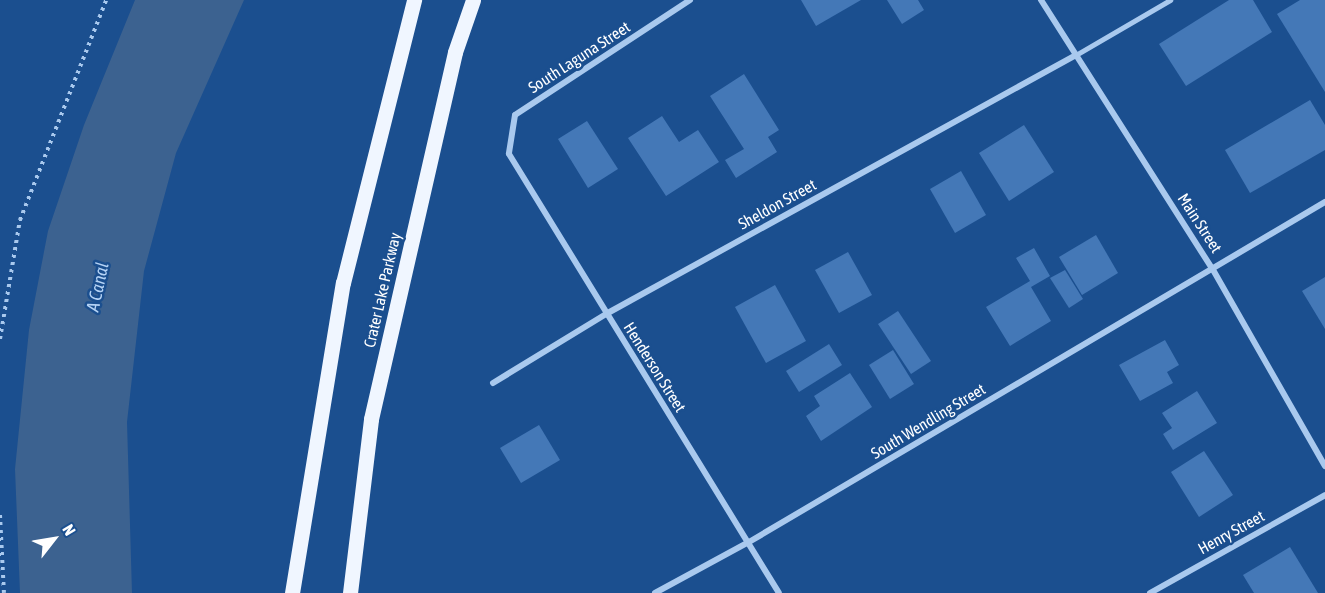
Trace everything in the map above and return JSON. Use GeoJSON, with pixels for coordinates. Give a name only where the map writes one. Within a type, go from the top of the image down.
{"type":"FeatureCollection","features":[{"type":"Feature","properties":{"kind":"main road"},"geometry":{"type":"LineString","coordinates":[[292,593],[343,283],[414,0]]}},
{"type":"Feature","properties":{"kind":"main road","name":"Crater Lake Parkway"},"geometry":{"type":"LineString","coordinates":[[350,593],[371,419],[455,52],[473,0]]}},
{"type":"Feature","properties":{"kind":"street","name":"South Laguna Street"},"geometry":{"type":"LineString","coordinates":[[509,154],[515,115],[690,0]]}},
{"type":"Feature","properties":{"kind":"street","name":"Main Street"},"geometry":{"type":"LineString","coordinates":[[1041,0],[1212,268],[1325,466]]}},
{"type":"Feature","properties":{"kind":"street","name":"Sheldon Street"},"geometry":{"type":"LineString","coordinates":[[493,383],[606,314],[1076,55]]}},
{"type":"Feature","properties":{"kind":"street","name":"Henderson Street"},"geometry":{"type":"LineString","coordinates":[[509,154],[780,593]]}},
{"type":"Feature","properties":{"kind":"street","name":"South Wendling Street"},"geometry":{"type":"LineString","coordinates":[[655,593],[749,542],[1325,202]]}},
{"type":"Feature","properties":{"kind":"street","name":"Henry Street"},"geometry":{"type":"LineString","coordinates":[[1150,593],[1325,495]]}},
{"type":"Feature","properties":{"kind":"lane"},"geometry":{"type":"LineString","coordinates":[[1076,55],[1170,0]]}},
{"type":"Feature","properties":{"kind":"path"},"geometry":{"type":"LineString","coordinates":[[0,339],[20,220],[106,0]]}},
{"type":"Feature","properties":{"kind":"path"},"geometry":{"type":"LineString","coordinates":[[0,515],[4,593]]}},
{"type":"Feature","properties":{"kind":"water","name":"A Canal"},"geometry":{"type":"Polygon","coordinates":[[[135,0],[244,0],[176,153],[144,271],[127,422],[132,593],[20,593],[15,469],[29,330],[48,231],[84,125],[135,0]]]}},
{"type":"Feature","properties":{"kind":"building"},"geometry":{"type":"Polygon","coordinates":[[[801,0],[861,0],[816,26],[801,0]]]}},
{"type":"Feature","properties":{"kind":"building"},"geometry":{"type":"Polygon","coordinates":[[[887,0],[918,0],[924,10],[902,24],[887,0]]]}},
{"type":"Feature","properties":{"kind":"building"},"geometry":{"type":"Polygon","coordinates":[[[1229,0],[1253,0],[1272,32],[1186,86],[1159,44],[1229,0]]]}},
{"type":"Feature","properties":{"kind":"building"},"geometry":{"type":"Polygon","coordinates":[[[1300,0],[1325,0],[1325,92],[1277,14],[1300,0]]]}},
{"type":"Feature","properties":{"kind":"building"},"geometry":{"type":"Polygon","coordinates":[[[744,74],[779,130],[768,137],[777,152],[736,178],[725,160],[744,149],[710,96],[744,74]]]}},
{"type":"Feature","properties":{"kind":"building"},"geometry":{"type":"Polygon","coordinates":[[[1310,100],[1325,125],[1325,150],[1250,193],[1225,150],[1310,100]]]}},
{"type":"Feature","properties":{"kind":"building"},"geometry":{"type":"Polygon","coordinates":[[[662,116],[679,142],[698,130],[719,162],[666,196],[628,138],[662,116]]]}},
{"type":"Feature","properties":{"kind":"building"},"geometry":{"type":"Polygon","coordinates":[[[587,121],[618,169],[588,188],[558,139],[587,121]]]}},
{"type":"Feature","properties":{"kind":"building"},"geometry":{"type":"Polygon","coordinates":[[[1024,125],[1054,172],[1009,201],[979,153],[1024,125]]]}},
{"type":"Feature","properties":{"kind":"building"},"geometry":{"type":"Polygon","coordinates":[[[961,171],[986,215],[955,233],[930,189],[961,171]]]}},
{"type":"Feature","properties":{"kind":"building"},"geometry":{"type":"Polygon","coordinates":[[[1096,235],[1118,273],[1082,295],[1059,257],[1096,235]]]}},
{"type":"Feature","properties":{"kind":"building"},"geometry":{"type":"Polygon","coordinates":[[[1034,248],[1050,276],[1031,287],[1051,321],[1010,346],[986,307],[1030,281],[1016,258],[1034,248]]]}},
{"type":"Feature","properties":{"kind":"building"},"geometry":{"type":"Polygon","coordinates":[[[848,252],[872,295],[839,313],[815,270],[848,252]]]}},
{"type":"Feature","properties":{"kind":"building"},"geometry":{"type":"Polygon","coordinates":[[[1065,270],[1083,299],[1069,308],[1050,278],[1065,270]]]}},
{"type":"Feature","properties":{"kind":"building"},"geometry":{"type":"Polygon","coordinates":[[[1325,277],[1325,329],[1302,291],[1325,277]]]}},
{"type":"Feature","properties":{"kind":"building"},"geometry":{"type":"Polygon","coordinates":[[[775,285],[806,341],[766,363],[735,307],[775,285]]]}},
{"type":"Feature","properties":{"kind":"building"},"geometry":{"type":"Polygon","coordinates":[[[898,311],[931,361],[911,374],[878,324],[898,311]]]}},
{"type":"Feature","properties":{"kind":"building"},"geometry":{"type":"Polygon","coordinates":[[[1165,340],[1179,365],[1167,372],[1173,383],[1140,401],[1119,365],[1165,340]]]}},
{"type":"Feature","properties":{"kind":"building"},"geometry":{"type":"Polygon","coordinates":[[[829,344],[842,365],[799,392],[786,371],[829,344]]]}},
{"type":"Feature","properties":{"kind":"building"},"geometry":{"type":"Polygon","coordinates":[[[893,350],[914,384],[890,399],[869,365],[893,350]]]}},
{"type":"Feature","properties":{"kind":"building"},"geometry":{"type":"Polygon","coordinates":[[[850,373],[872,407],[821,441],[806,416],[820,406],[814,396],[850,373]]]}},
{"type":"Feature","properties":{"kind":"building"},"geometry":{"type":"Polygon","coordinates":[[[1197,391],[1217,423],[1173,450],[1163,434],[1172,428],[1162,413],[1197,391]]]}},
{"type":"Feature","properties":{"kind":"building"},"geometry":{"type":"Polygon","coordinates":[[[539,425],[560,460],[521,483],[500,448],[539,425]]]}},
{"type":"Feature","properties":{"kind":"building"},"geometry":{"type":"Polygon","coordinates":[[[1204,451],[1233,495],[1199,517],[1171,472],[1204,451]]]}},
{"type":"Feature","properties":{"kind":"building"},"geometry":{"type":"Polygon","coordinates":[[[1290,547],[1318,593],[1254,593],[1243,575],[1290,547]]]}}]}
